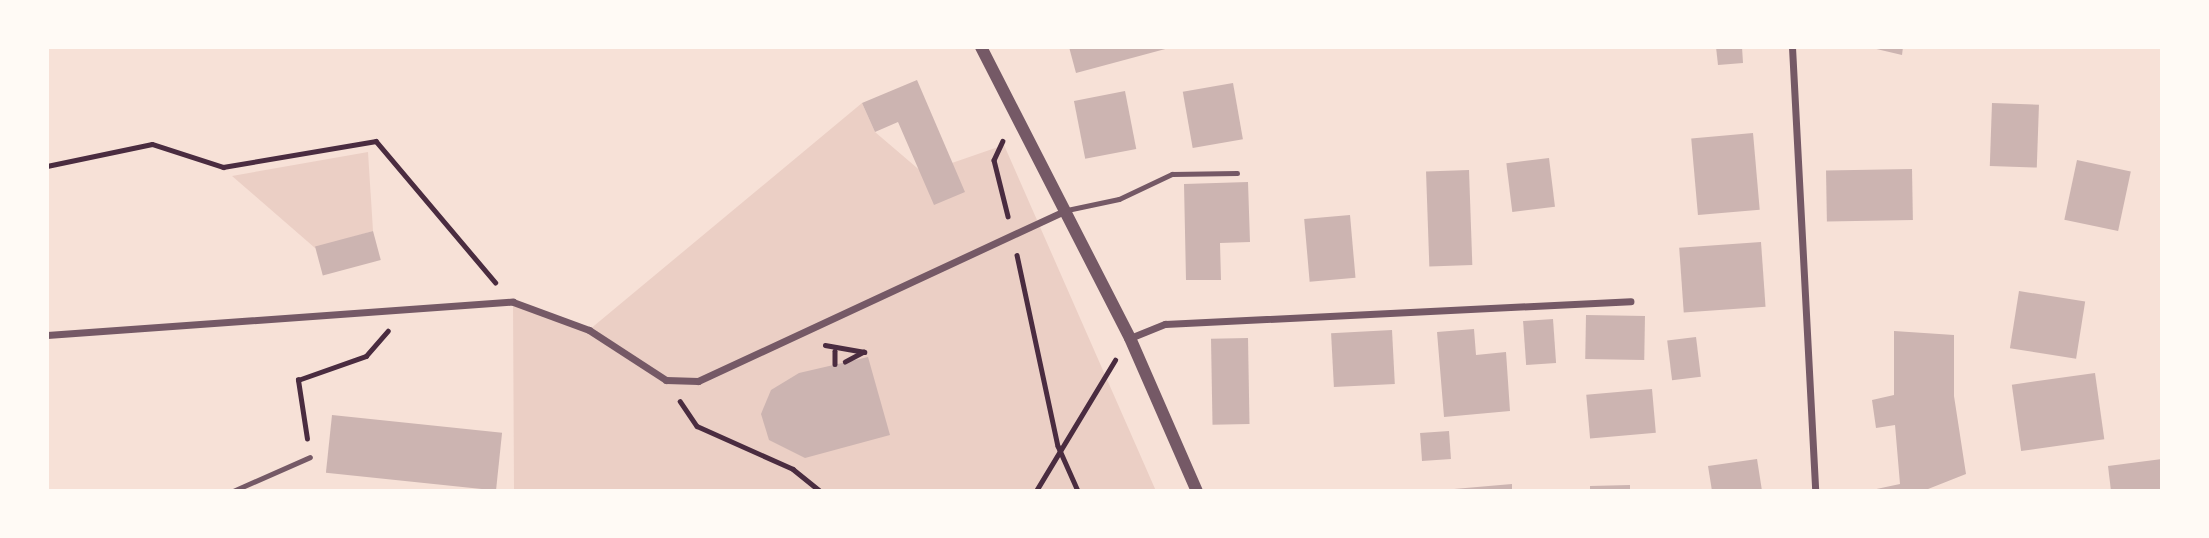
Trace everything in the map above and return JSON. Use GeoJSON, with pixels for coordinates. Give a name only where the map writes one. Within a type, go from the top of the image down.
{"type":"FeatureCollection","features":[{"type":"Feature","properties":{"kind":"street"},"geometry":{"type":"LineString","coordinates":[[981,47],[1017,110],[1130,338],[1197,491]]}},
{"type":"Feature","properties":{"kind":"street"},"geometry":{"type":"LineString","coordinates":[[1792,47],[1815,491]]}},
{"type":"Feature","properties":{"kind":"street"},"geometry":{"type":"LineString","coordinates":[[47,335],[513,302],[589,330],[666,380],[722,374],[1067,210]]}},
{"type":"Feature","properties":{"kind":"street"},"geometry":{"type":"LineString","coordinates":[[1130,338],[1165,324],[1630,301]]}},
{"type":"Feature","properties":{"kind":"lane"},"geometry":{"type":"LineString","coordinates":[[1067,210],[1119,198],[1172,174],[1237,173]]}},
{"type":"Feature","properties":{"kind":"lane"},"geometry":{"type":"LineString","coordinates":[[233,491],[310,457]]}},
{"type":"Feature","properties":{"kind":"path"},"geometry":{"type":"LineString","coordinates":[[1017,110],[994,160],[1058,446],[1078,491]]}},
{"type":"Feature","properties":{"kind":"path"},"geometry":{"type":"LineString","coordinates":[[47,166],[152,144],[223,167],[376,141],[513,302]]}},
{"type":"Feature","properties":{"kind":"path"},"geometry":{"type":"LineString","coordinates":[[310,457],[298,380],[366,356],[385,338],[398,309]]}},
{"type":"Feature","properties":{"kind":"path"},"geometry":{"type":"LineString","coordinates":[[1036,491],[1058,446],[1130,338]]}},
{"type":"Feature","properties":{"kind":"path"},"geometry":{"type":"LineString","coordinates":[[835,364],[835,351],[864,352],[845,362]]}},
{"type":"Feature","properties":{"kind":"path"},"geometry":{"type":"LineString","coordinates":[[666,380],[697,426],[793,469],[820,491]]}},
{"type":"Feature","properties":{"kind":"shaded area"},"geometry":{"type":"Polygon","coordinates":[[[862,103],[875,132],[923,173],[1004,145],[1156,491],[514,491],[513,302],[589,330],[862,103]]]}},
{"type":"Feature","properties":{"kind":"shaded area"},"geometry":{"type":"Polygon","coordinates":[[[368,152],[373,231],[315,248],[232,176],[368,152]]]}},
{"type":"Feature","properties":{"kind":"building"},"geometry":{"type":"Polygon","coordinates":[[[1069,47],[1169,47],[1169,48],[1076,73],[1069,47]]]}},
{"type":"Feature","properties":{"kind":"building"},"geometry":{"type":"Polygon","coordinates":[[[1716,47],[1742,47],[1743,63],[1718,65],[1716,47]]]}},
{"type":"Feature","properties":{"kind":"building"},"geometry":{"type":"Polygon","coordinates":[[[1868,47],[1903,47],[1902,55],[1868,47]]]}},
{"type":"Feature","properties":{"kind":"building"},"geometry":{"type":"Polygon","coordinates":[[[917,80],[965,192],[934,205],[898,122],[875,132],[862,103],[917,80]]]}},
{"type":"Feature","properties":{"kind":"building"},"geometry":{"type":"Polygon","coordinates":[[[1233,83],[1243,139],[1193,148],[1183,92],[1233,83]]]}},
{"type":"Feature","properties":{"kind":"building"},"geometry":{"type":"Polygon","coordinates":[[[1125,91],[1136,149],[1085,159],[1074,101],[1125,91]]]}},
{"type":"Feature","properties":{"kind":"building"},"geometry":{"type":"Polygon","coordinates":[[[1992,103],[2039,105],[2037,168],[1990,166],[1992,103]]]}},
{"type":"Feature","properties":{"kind":"building"},"geometry":{"type":"Polygon","coordinates":[[[1753,133],[1760,210],[1698,215],[1691,138],[1753,133]]]}},
{"type":"Feature","properties":{"kind":"building"},"geometry":{"type":"Polygon","coordinates":[[[1549,158],[1555,207],[1512,212],[1506,163],[1549,158]]]}},
{"type":"Feature","properties":{"kind":"building"},"geometry":{"type":"Polygon","coordinates":[[[2077,160],[2131,171],[2118,231],[2064,220],[2077,160]]]}},
{"type":"Feature","properties":{"kind":"building"},"geometry":{"type":"Polygon","coordinates":[[[1912,169],[1913,220],[1827,221],[1826,171],[1912,169]]]}},
{"type":"Feature","properties":{"kind":"building"},"geometry":{"type":"Polygon","coordinates":[[[1469,170],[1472,265],[1429,266],[1426,172],[1469,170]]]}},
{"type":"Feature","properties":{"kind":"building"},"geometry":{"type":"Polygon","coordinates":[[[1248,182],[1250,242],[1220,243],[1221,280],[1186,280],[1184,184],[1248,182]]]}},
{"type":"Feature","properties":{"kind":"building"},"geometry":{"type":"Polygon","coordinates":[[[1350,215],[1355,278],[1310,282],[1304,219],[1350,215]]]}},
{"type":"Feature","properties":{"kind":"building"},"geometry":{"type":"Polygon","coordinates":[[[373,231],[381,260],[323,276],[315,247],[373,231]]]}},
{"type":"Feature","properties":{"kind":"building"},"geometry":{"type":"Polygon","coordinates":[[[1761,242],[1766,307],[1684,313],[1679,248],[1761,242]]]}},
{"type":"Feature","properties":{"kind":"building"},"geometry":{"type":"Polygon","coordinates":[[[2019,291],[2085,301],[2076,359],[2010,348],[2019,291]]]}},
{"type":"Feature","properties":{"kind":"building"},"geometry":{"type":"Polygon","coordinates":[[[1586,315],[1645,316],[1644,360],[1585,359],[1586,315]]]}},
{"type":"Feature","properties":{"kind":"building"},"geometry":{"type":"Polygon","coordinates":[[[1553,319],[1556,363],[1526,365],[1523,321],[1553,319]]]}},
{"type":"Feature","properties":{"kind":"building"},"geometry":{"type":"Polygon","coordinates":[[[1474,329],[1476,355],[1506,352],[1510,411],[1444,417],[1437,332],[1474,329]]]}},
{"type":"Feature","properties":{"kind":"building"},"geometry":{"type":"Polygon","coordinates":[[[1392,330],[1395,384],[1334,387],[1331,333],[1392,330]]]}},
{"type":"Feature","properties":{"kind":"building"},"geometry":{"type":"Polygon","coordinates":[[[1894,331],[1954,335],[1954,396],[1966,474],[1923,491],[1867,491],[1900,484],[1895,425],[1876,428],[1872,400],[1894,395],[1894,331]]]}},
{"type":"Feature","properties":{"kind":"building"},"geometry":{"type":"Polygon","coordinates":[[[1696,337],[1701,377],[1672,380],[1667,341],[1696,337]]]}},
{"type":"Feature","properties":{"kind":"building"},"geometry":{"type":"Polygon","coordinates":[[[1248,338],[1250,424],[1213,425],[1211,339],[1248,338]]]}},
{"type":"Feature","properties":{"kind":"building"},"geometry":{"type":"Polygon","coordinates":[[[868,357],[890,435],[805,458],[769,440],[761,414],[771,390],[799,373],[868,357]]]}},
{"type":"Feature","properties":{"kind":"building"},"geometry":{"type":"Polygon","coordinates":[[[2095,373],[2104,439],[2021,451],[2012,385],[2095,373]]]}},
{"type":"Feature","properties":{"kind":"building"},"geometry":{"type":"Polygon","coordinates":[[[1652,389],[1656,433],[1590,439],[1586,395],[1652,389]]]}},
{"type":"Feature","properties":{"kind":"building"},"geometry":{"type":"Polygon","coordinates":[[[332,415],[502,433],[496,491],[326,473],[332,415]]]}},
{"type":"Feature","properties":{"kind":"building"},"geometry":{"type":"Polygon","coordinates":[[[1449,431],[1451,459],[1422,461],[1420,433],[1449,431]]]}},
{"type":"Feature","properties":{"kind":"building"},"geometry":{"type":"Polygon","coordinates":[[[1757,459],[1762,491],[1712,491],[1708,466],[1757,459]]]}},
{"type":"Feature","properties":{"kind":"building"},"geometry":{"type":"Polygon","coordinates":[[[2162,459],[2162,491],[2111,491],[2108,466],[2162,459]]]}},
{"type":"Feature","properties":{"kind":"building"},"geometry":{"type":"Polygon","coordinates":[[[1512,484],[1512,491],[1454,491],[1454,489],[1512,484]]]}},
{"type":"Feature","properties":{"kind":"building"},"geometry":{"type":"Polygon","coordinates":[[[1630,485],[1630,491],[1590,491],[1590,486],[1630,485]]]}}]}
